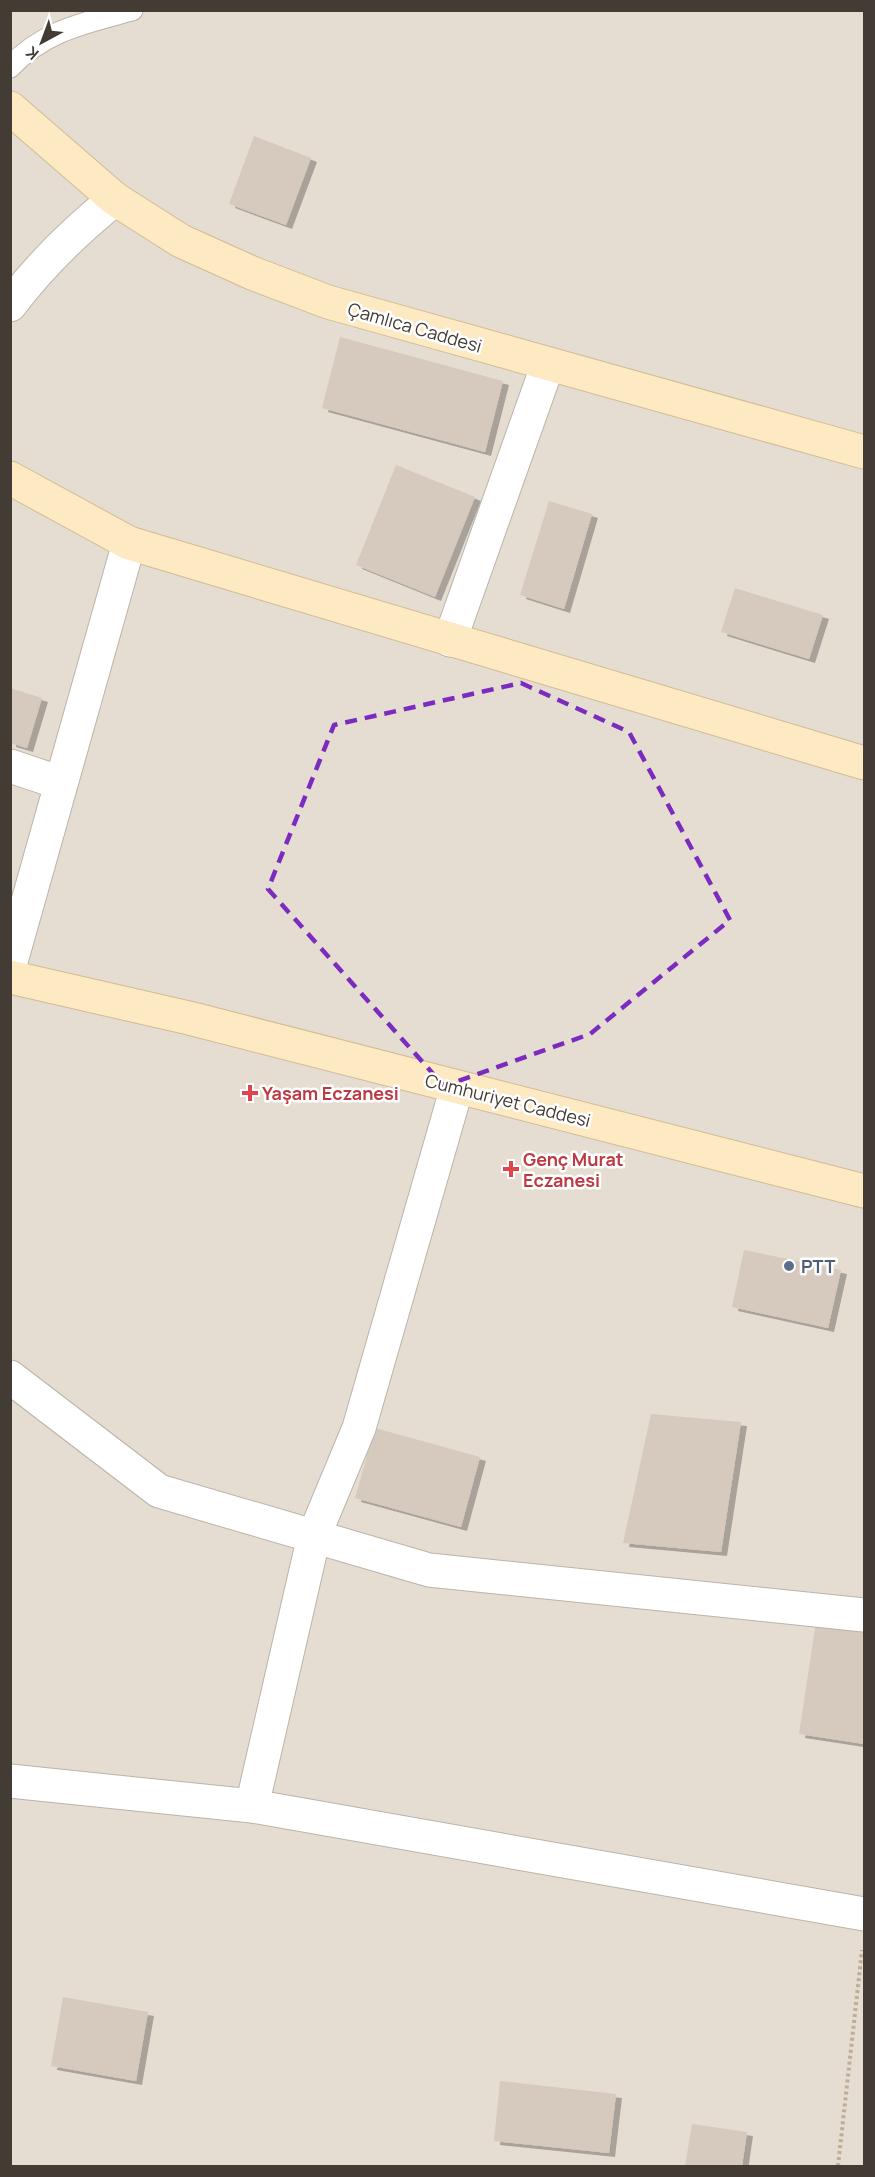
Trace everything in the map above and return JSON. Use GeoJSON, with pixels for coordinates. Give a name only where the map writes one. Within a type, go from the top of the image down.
{"type":"FeatureCollection","features":[{"type":"Feature","properties":{"kind":"street","name":"Çamlıca Caddesi"},"geometry":{"type":"LineString","coordinates":[[10,108],[115,200],[181,240],[252,273],[328,302],[864,452]]}},
{"type":"Feature","properties":{"kind":"street"},"geometry":{"type":"LineString","coordinates":[[10,305],[57,249],[84,223],[115,200]]}},
{"type":"Feature","properties":{"kind":"street"},"geometry":{"type":"LineString","coordinates":[[450,640],[549,364]]}},
{"type":"Feature","properties":{"kind":"street"},"geometry":{"type":"LineString","coordinates":[[10,478],[129,543],[864,764]]}},
{"type":"Feature","properties":{"kind":"street"},"geometry":{"type":"LineString","coordinates":[[10,965],[129,543]]}},
{"type":"Feature","properties":{"kind":"street"},"geometry":{"type":"LineString","coordinates":[[10,766],[61,783]]}},
{"type":"Feature","properties":{"kind":"street","name":"Cumhuriyet Caddesi"},"geometry":{"type":"LineString","coordinates":[[10,977],[189,1018],[864,1191]]}},
{"type":"Feature","properties":{"kind":"street"},"geometry":{"type":"LineString","coordinates":[[252,1806],[314,1536],[360,1428],[457,1087]]}},
{"type":"Feature","properties":{"kind":"street"},"geometry":{"type":"LineString","coordinates":[[10,1377],[159,1491],[429,1570],[864,1615]]}},
{"type":"Feature","properties":{"kind":"street"},"geometry":{"type":"LineString","coordinates":[[10,1781],[252,1806],[864,1914]]}},
{"type":"Feature","properties":{"kind":"lane"},"geometry":{"type":"LineString","coordinates":[[10,68],[39,42],[64,29],[132,10]]}},
{"type":"Feature","properties":{"kind":"path"},"geometry":{"type":"LineString","coordinates":[[838,2166],[862,1949]]}},
{"type":"Feature","properties":{"kind":"highlighted area"},"geometry":{"type":"Polygon","coordinates":[[[521,683],[629,732],[730,920],[590,1034],[444,1086],[268,889],[334,725],[521,683]]]}},
{"type":"Feature","properties":{"kind":"shaded area"},"geometry":{"type":"Polygon","coordinates":[[[11,11],[864,11],[864,2166],[11,2166],[11,11]]]}},
{"type":"Feature","properties":{"kind":"building"},"geometry":{"type":"Polygon","coordinates":[[[254,136],[311,158],[286,225],[229,204],[254,136]]]}},
{"type":"Feature","properties":{"kind":"building"},"geometry":{"type":"Polygon","coordinates":[[[340,337],[503,381],[485,452],[322,408],[340,337]]]}},
{"type":"Feature","properties":{"kind":"building"},"geometry":{"type":"Polygon","coordinates":[[[396,465],[475,497],[435,597],[356,565],[396,465]]]}},
{"type":"Feature","properties":{"kind":"building"},"geometry":{"type":"Polygon","coordinates":[[[549,501],[592,514],[564,609],[520,595],[549,501]]]}},
{"type":"Feature","properties":{"kind":"building"},"geometry":{"type":"Polygon","coordinates":[[[735,588],[823,615],[809,659],[721,632],[735,588]]]}},
{"type":"Feature","properties":{"kind":"building"},"geometry":{"type":"Polygon","coordinates":[[[10,688],[42,698],[27,748],[10,743],[10,688]]]}},
{"type":"Feature","properties":{"kind":"building"},"geometry":{"type":"Polygon","coordinates":[[[744,1250],[841,1270],[828,1328],[732,1307],[744,1250]]]}},
{"type":"Feature","properties":{"kind":"building"},"geometry":{"type":"Polygon","coordinates":[[[651,1414],[741,1422],[721,1552],[623,1543],[651,1414]]]}},
{"type":"Feature","properties":{"kind":"building"},"geometry":{"type":"Polygon","coordinates":[[[375,1428],[480,1457],[461,1527],[355,1498],[375,1428]]]}},
{"type":"Feature","properties":{"kind":"building"},"geometry":{"type":"Polygon","coordinates":[[[816,1622],[864,1630],[864,1744],[799,1734],[816,1622]]]}},
{"type":"Feature","properties":{"kind":"building"},"geometry":{"type":"Polygon","coordinates":[[[63,1997],[148,2012],[136,2081],[51,2066],[63,1997]]]}},
{"type":"Feature","properties":{"kind":"building"},"geometry":{"type":"Polygon","coordinates":[[[500,2081],[616,2094],[609,2153],[494,2141],[500,2081]]]}},
{"type":"Feature","properties":{"kind":"building"},"geometry":{"type":"Polygon","coordinates":[[[692,2124],[747,2132],[742,2166],[685,2166],[692,2124]]]}},
{"type":"Feature","properties":{"kind":"place","name":"Yaşam Eczanesi"},"geometry":{"type":"Point","coordinates":[250,1093]}},
{"type":"Feature","properties":{"kind":"place","name":"Genç Murat Eczanesi"},"geometry":{"type":"Point","coordinates":[511,1169]}},
{"type":"Feature","properties":{"kind":"place","name":"PTT"},"geometry":{"type":"Point","coordinates":[789,1266]}}]}
